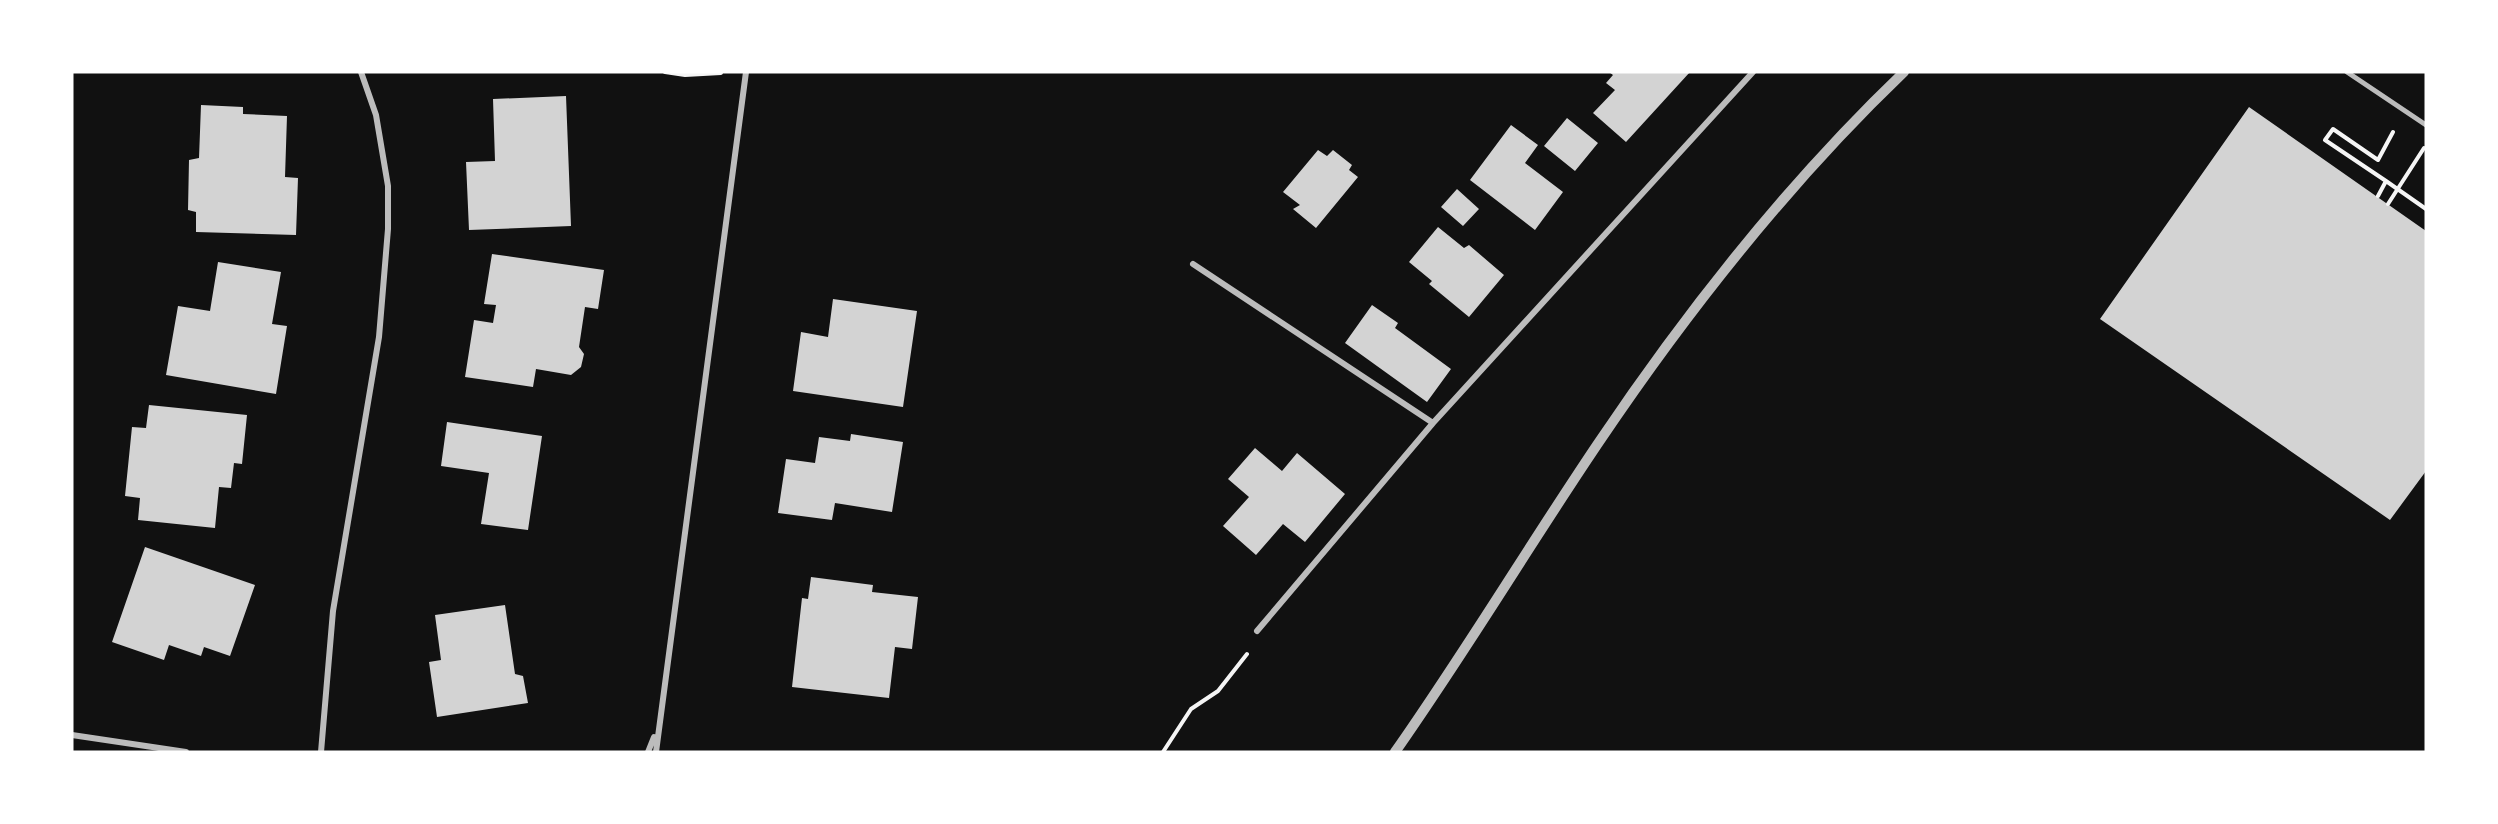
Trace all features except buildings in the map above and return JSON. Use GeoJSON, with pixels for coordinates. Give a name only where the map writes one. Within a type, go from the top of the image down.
{"type":"FeatureCollection","features":[{"type":"Feature","properties":{"kind":"street"},"geometry":{"type":"LineString","coordinates":[[321,752],[333,611],[379,337],[388,229],[388,186],[376,115],[361,72]]}},
{"type":"Feature","properties":{"kind":"street"},"geometry":{"type":"LineString","coordinates":[[656,752],[657,728],[746,72]]}},
{"type":"Feature","properties":{"kind":"street"},"geometry":{"type":"LineString","coordinates":[[1257,631],[1433,423],[1753,72]]}},
{"type":"Feature","properties":{"kind":"street"},"geometry":{"type":"LineString","coordinates":[[1401,750],[1600,440],[1697,307],[1801,177],[1856,118],[1904,72]]}},
{"type":"Feature","properties":{"kind":"street"},"geometry":{"type":"LineString","coordinates":[[2347,72],[2426,125]]}},
{"type":"Feature","properties":{"kind":"street"},"geometry":{"type":"LineString","coordinates":[[1193,264],[1433,423]]}},
{"type":"Feature","properties":{"kind":"street"},"geometry":{"type":"LineString","coordinates":[[648,752],[657,728]]}},
{"type":"Feature","properties":{"kind":"street"},"geometry":{"type":"LineString","coordinates":[[72,735],[186,752]]}},
{"type":"Feature","properties":{"kind":"path"},"geometry":{"type":"LineString","coordinates":[[664,72],[685,75],[724,73]]}},
{"type":"Feature","properties":{"kind":"path"},"geometry":{"type":"LineString","coordinates":[[2405,111],[2378,160],[2333,129],[2325,140],[2426,209]]}},
{"type":"Feature","properties":{"kind":"path"},"geometry":{"type":"LineString","coordinates":[[2388,204],[2426,145]]}},
{"type":"Feature","properties":{"kind":"path"},"geometry":{"type":"LineString","coordinates":[[2378,196],[2386,181]]}},
{"type":"Feature","properties":{"kind":"path"},"geometry":{"type":"LineString","coordinates":[[1163,752],[1191,709],[1218,691],[1246,656],[1257,631]]}}]}
